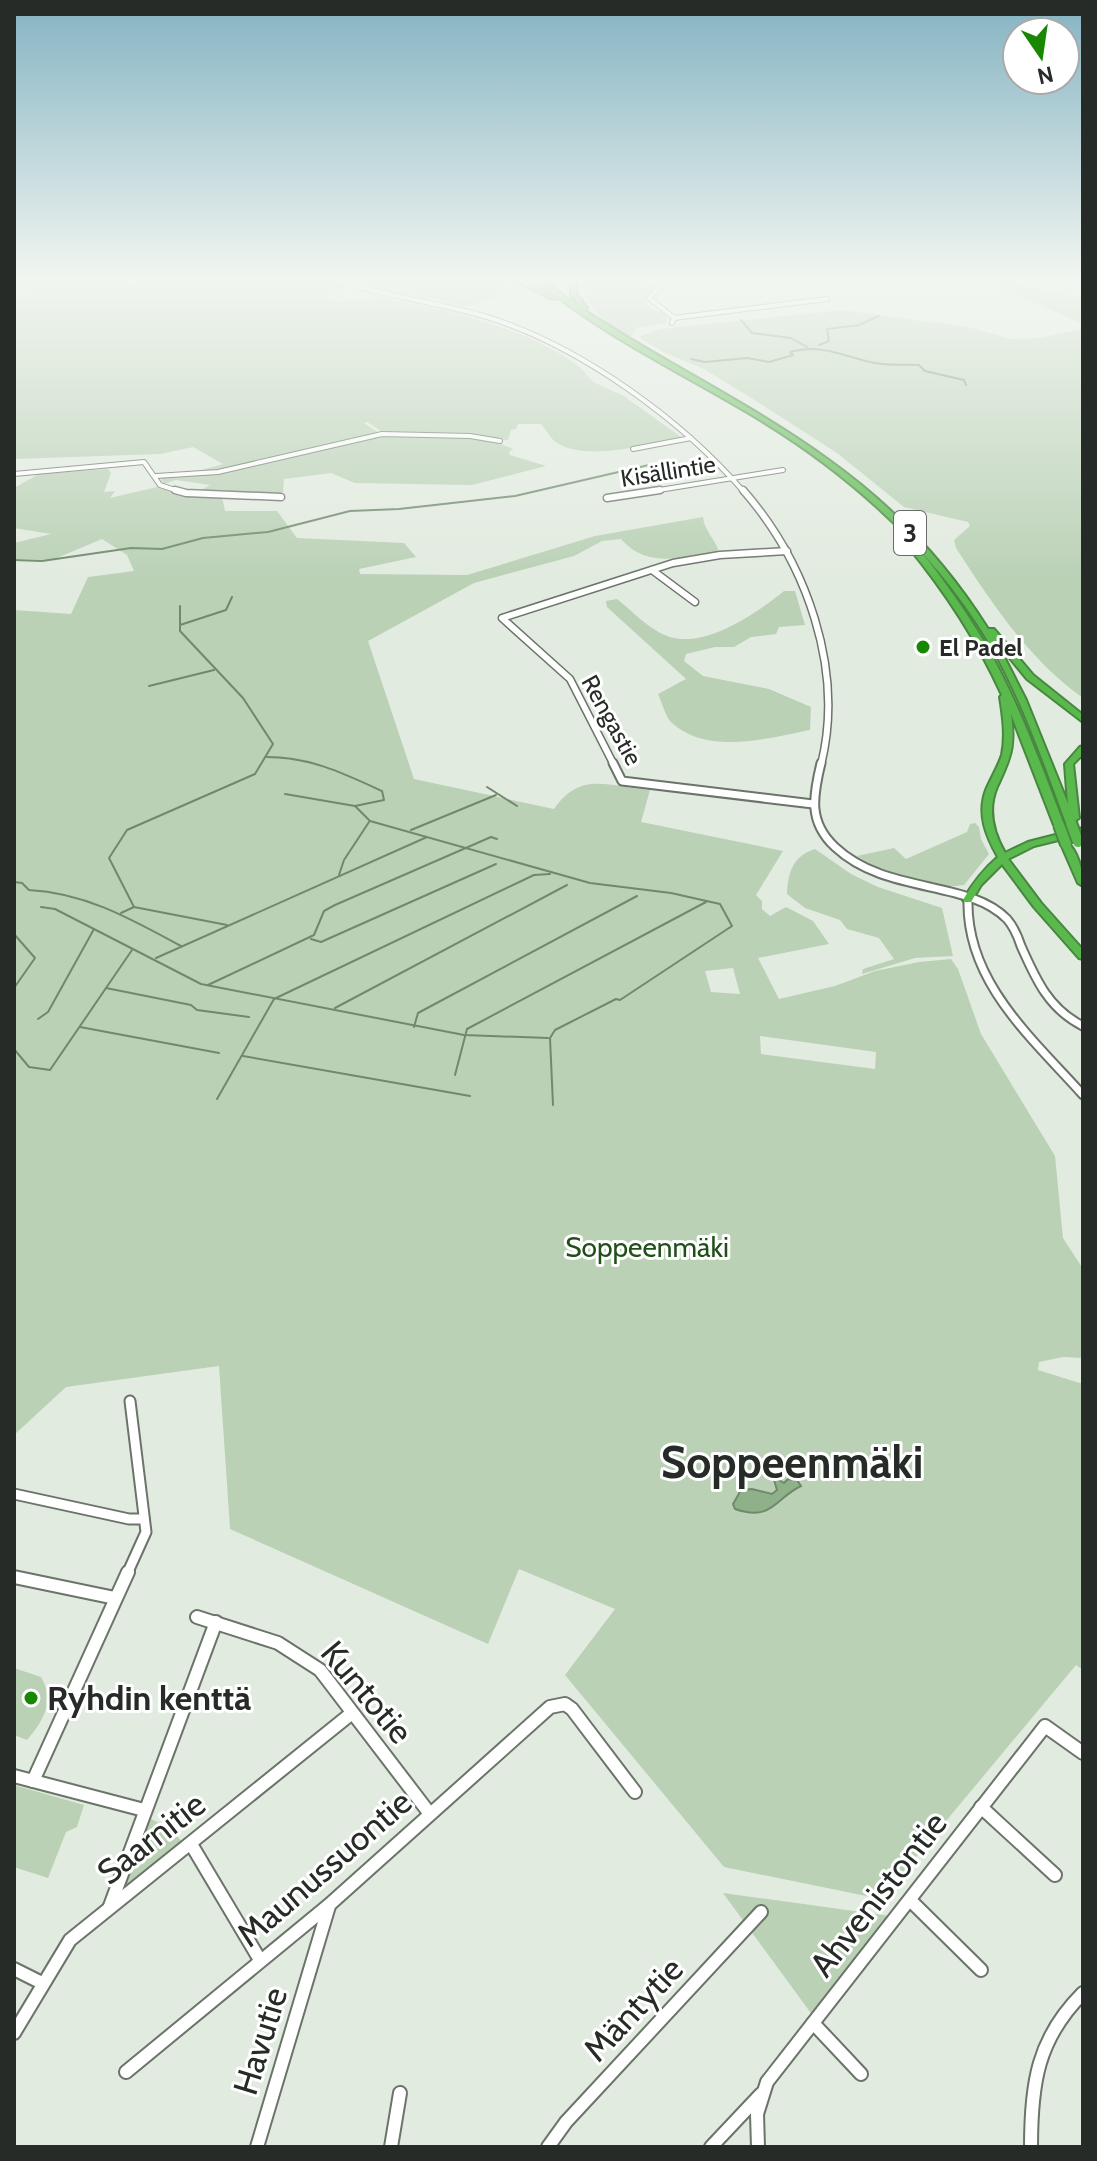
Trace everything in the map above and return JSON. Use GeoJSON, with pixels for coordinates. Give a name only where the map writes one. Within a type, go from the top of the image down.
{"type":"FeatureCollection","features":[{"type":"Feature","properties":{"kind":"highway","name":"3"},"geometry":{"type":"LineString","coordinates":[[683,380],[788,441],[846,483],[904,537],[945,585],[980,638],[1000,677],[1083,883]]}},
{"type":"Feature","properties":{"kind":"highway","name":"3"},"geometry":{"type":"LineString","coordinates":[[695,380],[795,439],[854,482],[934,558],[976,615],[1013,680],[1083,853]]}},
{"type":"Feature","properties":{"kind":"highway"},"geometry":{"type":"LineString","coordinates":[[976,615],[1030,677],[1083,719]]}},
{"type":"Feature","properties":{"kind":"highway"},"geometry":{"type":"LineString","coordinates":[[1000,677],[1009,737],[1006,757],[989,795],[986,813],[990,831],[1002,857],[1083,956]]}},
{"type":"Feature","properties":{"kind":"highway"},"geometry":{"type":"LineString","coordinates":[[1073,823],[1069,764],[1083,749]]}},
{"type":"Feature","properties":{"kind":"highway"},"geometry":{"type":"LineString","coordinates":[[968,900],[982,874],[1002,857],[1035,842],[1083,831]]}},
{"type":"Feature","properties":{"kind":"street"},"geometry":{"type":"LineString","coordinates":[[609,380],[691,438],[735,479],[765,516],[787,551],[812,609],[823,665],[826,737],[813,804],[817,823],[828,841],[866,870],[894,882],[968,900],[1006,918],[1016,932],[1045,998],[1064,1017],[1083,1026]]}},
{"type":"Feature","properties":{"kind":"street"},"geometry":{"type":"LineString","coordinates":[[156,476],[218,472],[382,434],[454,435],[500,441]]}},
{"type":"Feature","properties":{"kind":"street"},"geometry":{"type":"LineString","coordinates":[[633,449],[691,438]]}},
{"type":"Feature","properties":{"kind":"street"},"geometry":{"type":"LineString","coordinates":[[14,474],[144,462],[164,487],[186,493],[281,497]]}},
{"type":"Feature","properties":{"kind":"street","name":"Kisällintie"},"geometry":{"type":"LineString","coordinates":[[607,498],[783,470]]}},
{"type":"Feature","properties":{"kind":"street","name":"Rengastie"},"geometry":{"type":"LineString","coordinates":[[787,551],[707,557],[652,570],[502,618],[570,679],[622,781],[813,804]]}},
{"type":"Feature","properties":{"kind":"street"},"geometry":{"type":"LineString","coordinates":[[652,570],[695,602]]}},
{"type":"Feature","properties":{"kind":"street"},"geometry":{"type":"LineString","coordinates":[[968,900],[968,940],[981,969],[1002,1000],[1083,1095]]}},
{"type":"Feature","properties":{"kind":"street"},"geometry":{"type":"LineString","coordinates":[[33,1781],[146,1532],[130,1401]]}},
{"type":"Feature","properties":{"kind":"street"},"geometry":{"type":"LineString","coordinates":[[14,1494],[129,1519],[144,1519]]}},
{"type":"Feature","properties":{"kind":"street"},"geometry":{"type":"LineString","coordinates":[[14,1577],[115,1598]]}},
{"type":"Feature","properties":{"kind":"street","name":"Kuntotie"},"geometry":{"type":"LineString","coordinates":[[197,1617],[280,1641],[302,1654],[320,1670],[430,1814]]}},
{"type":"Feature","properties":{"kind":"street"},"geometry":{"type":"LineString","coordinates":[[109,1907],[216,1622]]}},
{"type":"Feature","properties":{"kind":"street","name":"Maunussuontie"},"geometry":{"type":"LineString","coordinates":[[126,2072],[329,1905],[538,1716],[557,1703],[572,1709],[635,1792]]}},
{"type":"Feature","properties":{"kind":"street","name":"Saarnitie"},"geometry":{"type":"LineString","coordinates":[[14,2033],[70,1940],[352,1713]]}},
{"type":"Feature","properties":{"kind":"street","name":"Ahvenistontie"},"geometry":{"type":"LineString","coordinates":[[711,2147],[761,2093],[1045,1726],[1083,1753]]}},
{"type":"Feature","properties":{"kind":"street"},"geometry":{"type":"LineString","coordinates":[[14,1776],[144,1810]]}},
{"type":"Feature","properties":{"kind":"street"},"geometry":{"type":"LineString","coordinates":[[981,1807],[1055,1875]]}},
{"type":"Feature","properties":{"kind":"street"},"geometry":{"type":"LineString","coordinates":[[191,1844],[260,1960]]}},
{"type":"Feature","properties":{"kind":"street"},"geometry":{"type":"LineString","coordinates":[[911,1901],[981,1970]]}},
{"type":"Feature","properties":{"kind":"street","name":"Havutie"},"geometry":{"type":"LineString","coordinates":[[257,2147],[329,1905]]}},
{"type":"Feature","properties":{"kind":"street","name":"Mäntytie"},"geometry":{"type":"LineString","coordinates":[[548,2147],[566,2122],[761,1912]]}},
{"type":"Feature","properties":{"kind":"street"},"geometry":{"type":"LineString","coordinates":[[14,1969],[42,1983]]}},
{"type":"Feature","properties":{"kind":"street"},"geometry":{"type":"LineString","coordinates":[[1031,2147],[1030,2107],[1037,2062],[1051,2029],[1068,2006],[1083,1993]]}},
{"type":"Feature","properties":{"kind":"street"},"geometry":{"type":"LineString","coordinates":[[813,2023],[861,2074]]}},
{"type":"Feature","properties":{"kind":"street"},"geometry":{"type":"LineString","coordinates":[[391,2147],[400,2093]]}},
{"type":"Feature","properties":{"kind":"street"},"geometry":{"type":"LineString","coordinates":[[758,2147],[757,2114],[761,2093]]}},
{"type":"Feature","properties":{"kind":"green space"},"geometry":{"type":"Polygon","coordinates":[[[14,380],[591,380],[624,396],[681,437],[619,450],[586,451],[557,443],[541,424],[518,424],[516,429],[511,430],[508,440],[384,433],[367,422],[364,423],[379,433],[216,471],[194,472],[223,464],[193,447],[160,454],[14,459],[14,380]]]}},
{"type":"Feature","properties":{"kind":"green space"},"geometry":{"type":"Polygon","coordinates":[[[722,380],[1083,380],[1083,698],[1028,648],[969,568],[954,540],[970,526],[968,522],[904,507],[837,453],[722,380]]]}},
{"type":"Feature","properties":{"kind":"green space"},"geometry":{"type":"Polygon","coordinates":[[[382,435],[482,439],[513,449],[510,455],[546,466],[472,485],[355,483],[331,473],[284,479],[283,492],[273,495],[196,493],[210,485],[176,480],[164,484],[160,477],[217,474],[382,435]]]}},
{"type":"Feature","properties":{"kind":"green space","name":"Soppeenmäki"},"geometry":{"type":"Polygon","coordinates":[[[108,469],[111,473],[104,492],[115,491],[110,498],[157,487],[189,497],[222,497],[225,511],[277,511],[297,538],[404,543],[416,557],[359,569],[360,574],[467,575],[595,536],[703,517],[719,553],[654,558],[631,549],[621,539],[602,541],[574,556],[474,583],[368,641],[414,779],[554,809],[564,797],[585,785],[609,784],[650,790],[641,822],[783,851],[756,895],[762,901],[762,909],[770,916],[786,907],[813,921],[829,944],[758,958],[779,999],[835,986],[875,971],[951,959],[958,969],[981,1034],[1055,1156],[1063,1238],[1083,1269],[1083,1358],[1063,1357],[1039,1362],[1038,1370],[1083,1384],[1083,1670],[1076,1665],[881,1899],[724,1867],[565,1675],[615,1609],[519,1569],[488,1644],[230,1529],[219,1366],[66,1387],[14,1435],[14,610],[71,614],[88,577],[134,571],[127,555],[102,539],[52,560],[14,559],[14,543],[51,534],[14,528],[14,488],[39,474],[108,469]],[[733,968],[705,971],[711,992],[740,994],[733,968]],[[760,1036],[761,1054],[875,1069],[876,1052],[760,1036]]]}},
{"type":"Feature","properties":{"kind":"green space"},"geometry":{"type":"Polygon","coordinates":[[[784,591],[795,591],[805,625],[779,627],[776,634],[751,637],[734,647],[715,647],[686,654],[684,661],[703,676],[769,689],[811,707],[810,730],[739,742],[702,739],[671,722],[658,694],[686,679],[607,607],[606,601],[617,599],[654,629],[682,639],[713,634],[729,627],[784,591]]]}},
{"type":"Feature","properties":{"kind":"green space"},"geometry":{"type":"Polygon","coordinates":[[[975,823],[989,854],[964,885],[936,886],[909,880],[857,856],[894,848],[906,859],[967,832],[970,824],[975,823]]]}},
{"type":"Feature","properties":{"kind":"green space"},"geometry":{"type":"Polygon","coordinates":[[[815,849],[851,874],[878,887],[942,908],[953,956],[915,958],[862,974],[863,969],[894,959],[879,938],[847,929],[840,920],[805,908],[787,894],[793,866],[801,856],[815,849]]]}},
{"type":"Feature","properties":{"kind":"green space","name":"Ryhdin kenttä"},"geometry":{"type":"Polygon","coordinates":[[[14,1668],[41,1677],[47,1694],[43,1718],[27,1740],[14,1735],[14,1668]]]}},
{"type":"Feature","properties":{"kind":"green space"},"geometry":{"type":"Polygon","coordinates":[[[14,1785],[84,1805],[77,1827],[66,1832],[48,1878],[14,1867],[14,1785]]]}},
{"type":"Feature","properties":{"kind":"green space"},"geometry":{"type":"Polygon","coordinates":[[[148,1818],[169,1827],[184,1844],[120,1893],[148,1818]]]}},
{"type":"Feature","properties":{"kind":"green space"},"geometry":{"type":"Polygon","coordinates":[[[723,1893],[890,1916],[813,2016],[723,1893]]]}},
{"type":"Feature","properties":{"kind":"shaded area"},"geometry":{"type":"Polygon","coordinates":[[[788,1479],[797,1480],[801,1486],[766,1511],[758,1513],[735,1509],[733,1504],[741,1490],[772,1494],[777,1490],[774,1480],[784,1483],[788,1479]]]}},
{"type":"Feature","properties":{"kind":"waterway"},"geometry":{"type":"LineString","coordinates":[[963,380],[966,385]]}},
{"type":"Feature","properties":{"kind":"waterway"},"geometry":{"type":"LineString","coordinates":[[14,560],[42,561],[131,548],[162,549],[203,538],[268,532],[350,511],[399,509],[515,496],[653,464]]}},
{"type":"Feature","properties":{"kind":"waterway"},"geometry":{"type":"LineString","coordinates":[[134,907],[109,858],[127,830],[255,774],[273,744],[243,698],[180,631],[180,625],[226,610],[232,597]]}},
{"type":"Feature","properties":{"kind":"waterway"},"geometry":{"type":"LineString","coordinates":[[180,606],[180,624]]}},
{"type":"Feature","properties":{"kind":"waterway"},"geometry":{"type":"LineString","coordinates":[[149,686],[214,670]]}},
{"type":"Feature","properties":{"kind":"waterway"},"geometry":{"type":"LineString","coordinates":[[267,757],[312,763],[382,791],[384,800],[355,806]]}},
{"type":"Feature","properties":{"kind":"waterway"},"geometry":{"type":"LineString","coordinates":[[487,787],[517,806]]}},
{"type":"Feature","properties":{"kind":"waterway"},"geometry":{"type":"LineString","coordinates":[[285,794],[355,806]]}},
{"type":"Feature","properties":{"kind":"waterway"},"geometry":{"type":"LineString","coordinates":[[411,830],[496,795]]}},
{"type":"Feature","properties":{"kind":"waterway"},"geometry":{"type":"LineString","coordinates":[[355,806],[370,821],[427,837]]}},
{"type":"Feature","properties":{"kind":"waterway"},"geometry":{"type":"LineString","coordinates":[[339,875],[344,860],[369,822]]}},
{"type":"Feature","properties":{"kind":"waterway"},"geometry":{"type":"LineString","coordinates":[[156,958],[427,837]]}},
{"type":"Feature","properties":{"kind":"waterway"},"geometry":{"type":"LineString","coordinates":[[427,837],[466,848]]}},
{"type":"Feature","properties":{"kind":"waterway"},"geometry":{"type":"LineString","coordinates":[[466,848],[491,837],[497,839]]}},
{"type":"Feature","properties":{"kind":"waterway"},"geometry":{"type":"LineString","coordinates":[[208,985],[314,935],[324,911],[335,905],[466,848]]}},
{"type":"Feature","properties":{"kind":"waterway"},"geometry":{"type":"LineString","coordinates":[[466,848],[590,883],[671,893],[720,904],[732,926],[620,1000],[616,999],[555,1030],[550,1038],[553,1105]]}},
{"type":"Feature","properties":{"kind":"waterway"},"geometry":{"type":"LineString","coordinates":[[311,939],[321,942],[496,864]]}},
{"type":"Feature","properties":{"kind":"waterway"},"geometry":{"type":"LineString","coordinates":[[275,998],[534,875],[550,874]]}},
{"type":"Feature","properties":{"kind":"waterway"},"geometry":{"type":"LineString","coordinates":[[14,882],[22,883],[29,890],[70,896],[108,909],[181,946]]}},
{"type":"Feature","properties":{"kind":"waterway"},"geometry":{"type":"LineString","coordinates":[[335,1008],[567,885]]}},
{"type":"Feature","properties":{"kind":"waterway"},"geometry":{"type":"LineString","coordinates":[[414,1025],[418,1013],[637,896]]}},
{"type":"Feature","properties":{"kind":"waterway"},"geometry":{"type":"LineString","coordinates":[[465,1035],[467,1029],[706,902]]}},
{"type":"Feature","properties":{"kind":"waterway"},"geometry":{"type":"LineString","coordinates":[[41,907],[55,909],[94,929]]}},
{"type":"Feature","properties":{"kind":"waterway"},"geometry":{"type":"LineString","coordinates":[[121,913],[134,907]]}},
{"type":"Feature","properties":{"kind":"waterway"},"geometry":{"type":"LineString","coordinates":[[134,907],[227,925]]}},
{"type":"Feature","properties":{"kind":"waterway"},"geometry":{"type":"LineString","coordinates":[[38,1019],[48,1012],[94,929]]}},
{"type":"Feature","properties":{"kind":"waterway"},"geometry":{"type":"LineString","coordinates":[[94,929],[201,984],[275,998]]}},
{"type":"Feature","properties":{"kind":"waterway"},"geometry":{"type":"LineString","coordinates":[[14,934],[35,958],[14,988]]}},
{"type":"Feature","properties":{"kind":"waterway"},"geometry":{"type":"LineString","coordinates":[[106,988],[132,950]]}},
{"type":"Feature","properties":{"kind":"waterway"},"geometry":{"type":"LineString","coordinates":[[14,1049],[29,1067],[50,1070],[106,988]]}},
{"type":"Feature","properties":{"kind":"waterway"},"geometry":{"type":"LineString","coordinates":[[106,988],[191,1005],[197,1010],[249,1017]]}},
{"type":"Feature","properties":{"kind":"waterway"},"geometry":{"type":"LineString","coordinates":[[217,1099],[275,998]]}},
{"type":"Feature","properties":{"kind":"waterway"},"geometry":{"type":"LineString","coordinates":[[275,998],[414,1025]]}},
{"type":"Feature","properties":{"kind":"waterway"},"geometry":{"type":"LineString","coordinates":[[414,1025],[465,1035]]}},
{"type":"Feature","properties":{"kind":"waterway"},"geometry":{"type":"LineString","coordinates":[[80,1027],[219,1053]]}},
{"type":"Feature","properties":{"kind":"waterway"},"geometry":{"type":"LineString","coordinates":[[455,1075],[465,1035]]}},
{"type":"Feature","properties":{"kind":"waterway"},"geometry":{"type":"LineString","coordinates":[[465,1035],[548,1038]]}},
{"type":"Feature","properties":{"kind":"waterway"},"geometry":{"type":"LineString","coordinates":[[243,1056],[470,1096]]}},
{"type":"Feature","properties":{"kind":"place","name":"El Padel"},"geometry":{"type":"Point","coordinates":[923,647]}},
{"type":"Feature","properties":{"kind":"place","name":"Ryhdin kenttä"},"geometry":{"type":"Point","coordinates":[31,1698]}},
{"type":"Feature","properties":{"kind":"district","name":"Soppeenmäki"},"geometry":{"type":"Point","coordinates":[792,1462]}}]}
